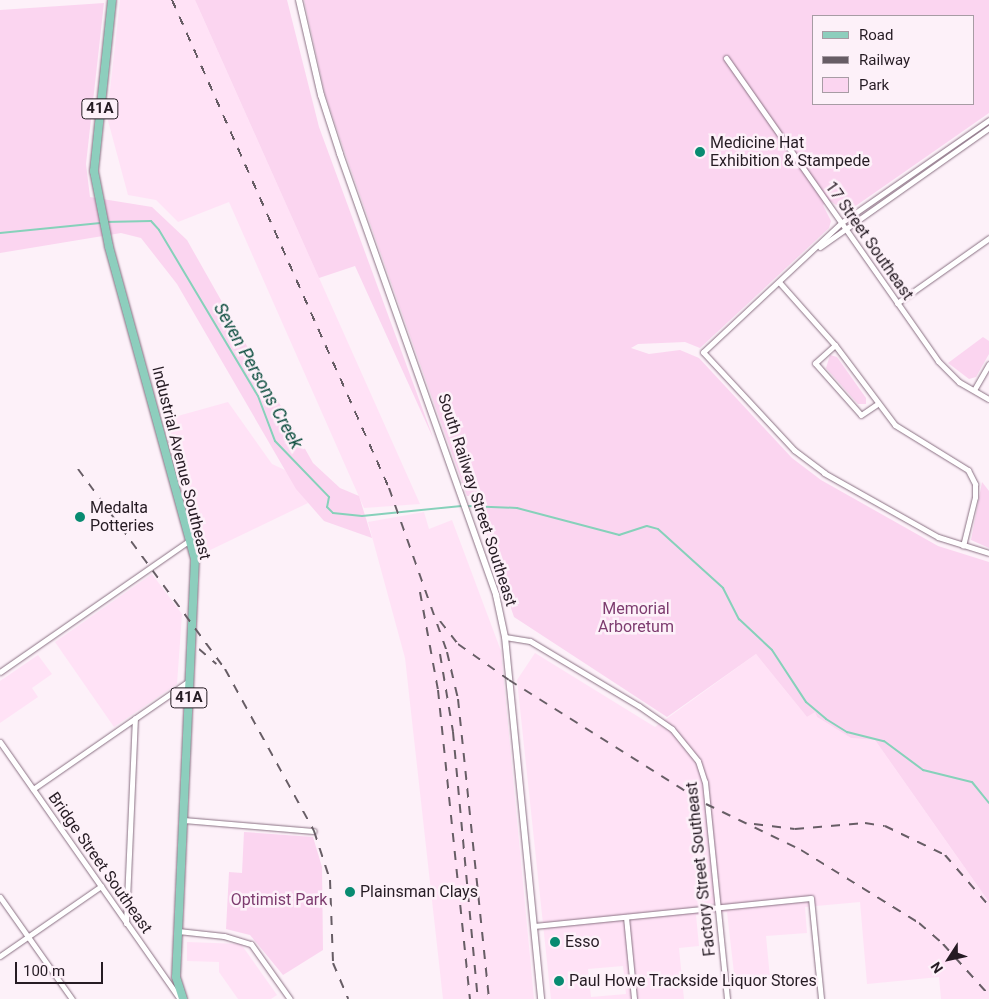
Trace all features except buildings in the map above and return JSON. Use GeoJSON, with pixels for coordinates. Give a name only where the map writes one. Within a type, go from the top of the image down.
{"type":"FeatureCollection","features":[{"type":"Feature","properties":{"kind":"main road","name":"Industrial Avenue Southeast"},"geometry":{"type":"LineString","coordinates":[[112,0],[94,171],[109,247],[195,559],[176,977],[182,999]]}},
{"type":"Feature","properties":{"kind":"street","name":"South Railway Street Southeast"},"geometry":{"type":"LineString","coordinates":[[299,0],[311,58],[340,154],[496,595],[505,637],[541,999]]}},
{"type":"Feature","properties":{"kind":"street","name":"17 Street Southeast"},"geometry":{"type":"LineString","coordinates":[[726,58],[938,361],[974,390],[989,399]]}},
{"type":"Feature","properties":{"kind":"street"},"geometry":{"type":"LineString","coordinates":[[989,120],[841,223],[703,352],[794,450],[824,473],[938,537],[989,553]]}},
{"type":"Feature","properties":{"kind":"street"},"geometry":{"type":"LineString","coordinates":[[803,259],[989,128]]}},
{"type":"Feature","properties":{"kind":"street"},"geometry":{"type":"LineString","coordinates":[[897,303],[989,238]]}},
{"type":"Feature","properties":{"kind":"street"},"geometry":{"type":"LineString","coordinates":[[779,282],[835,345],[876,405],[894,425],[968,470],[975,484],[975,497],[963,546]]}},
{"type":"Feature","properties":{"kind":"street"},"geometry":{"type":"LineString","coordinates":[[835,345],[815,363],[861,415],[876,405]]}},
{"type":"Feature","properties":{"kind":"street"},"geometry":{"type":"LineString","coordinates":[[974,390],[989,364]]}},
{"type":"Feature","properties":{"kind":"street"},"geometry":{"type":"LineString","coordinates":[[0,672],[190,540]]}},
{"type":"Feature","properties":{"kind":"street","name":"Factory Street Southeast"},"geometry":{"type":"LineString","coordinates":[[505,637],[525,638],[578,668],[665,723],[690,749],[705,782],[727,999]]}},
{"type":"Feature","properties":{"kind":"street"},"geometry":{"type":"LineString","coordinates":[[33,790],[190,681]]}},
{"type":"Feature","properties":{"kind":"street"},"geometry":{"type":"LineString","coordinates":[[126,923],[135,718]]}},
{"type":"Feature","properties":{"kind":"street","name":"Bridge Street Southeast"},"geometry":{"type":"LineString","coordinates":[[0,742],[126,923],[182,999]]}},
{"type":"Feature","properties":{"kind":"street"},"geometry":{"type":"LineString","coordinates":[[183,820],[314,831]]}},
{"type":"Feature","properties":{"kind":"street"},"geometry":{"type":"LineString","coordinates":[[0,956],[101,886]]}},
{"type":"Feature","properties":{"kind":"street"},"geometry":{"type":"LineString","coordinates":[[0,897],[72,999]]}},
{"type":"Feature","properties":{"kind":"street"},"geometry":{"type":"LineString","coordinates":[[534,926],[811,898],[821,999]]}},
{"type":"Feature","properties":{"kind":"street"},"geometry":{"type":"LineString","coordinates":[[626,917],[634,999]]}},
{"type":"Feature","properties":{"kind":"street"},"geometry":{"type":"LineString","coordinates":[[178,931],[224,936],[251,944],[290,999]]}},
{"type":"Feature","properties":{"kind":"shaded area"},"geometry":{"type":"Polygon","coordinates":[[[120,0],[195,0],[420,504],[364,508],[229,202],[178,222],[156,200],[128,195],[107,117],[120,0]]]}},
{"type":"Feature","properties":{"kind":"shaded area"},"geometry":{"type":"Polygon","coordinates":[[[228,402],[272,464],[285,470],[308,503],[204,553],[167,419],[228,402]]]}},
{"type":"Feature","properties":{"kind":"shaded area"},"geometry":{"type":"Polygon","coordinates":[[[424,512],[429,529],[452,520],[501,651],[534,999],[443,999],[405,658],[368,522],[424,512]]]}},
{"type":"Feature","properties":{"kind":"shaded area"},"geometry":{"type":"Polygon","coordinates":[[[152,574],[182,614],[177,684],[114,727],[55,642],[152,574]]]}},
{"type":"Feature","properties":{"kind":"shaded area"},"geometry":{"type":"Polygon","coordinates":[[[535,653],[655,727],[756,654],[807,717],[815,711],[817,717],[851,738],[875,740],[989,902],[989,999],[941,999],[939,977],[867,984],[860,902],[805,907],[807,933],[766,936],[770,978],[735,982],[727,912],[696,915],[699,946],[679,948],[684,999],[551,999],[517,680],[535,653]],[[623,966],[588,969],[591,997],[626,994],[623,966]]]}},
{"type":"Feature","properties":{"kind":"shaded area"},"geometry":{"type":"Polygon","coordinates":[[[38,655],[52,674],[32,688],[38,697],[0,723],[0,681],[38,655]]]}},
{"type":"Feature","properties":{"kind":"shaded area"},"geometry":{"type":"Polygon","coordinates":[[[187,942],[241,944],[277,995],[271,999],[238,999],[219,972],[219,962],[187,961],[187,942]]]}},
{"type":"Feature","properties":{"kind":"green space"},"geometry":{"type":"Polygon","coordinates":[[[195,0],[287,0],[319,127],[434,440],[355,266],[319,278],[195,0]]]}},
{"type":"Feature","properties":{"kind":"green space","name":"Memorial Arboretum"},"geometry":{"type":"Polygon","coordinates":[[[304,0],[989,0],[989,113],[847,212],[830,201],[823,205],[831,221],[829,228],[700,348],[685,342],[638,344],[631,348],[649,354],[680,350],[699,358],[792,458],[821,480],[938,546],[989,562],[989,902],[875,740],[851,738],[817,717],[815,712],[807,717],[756,654],[667,717],[514,617],[473,496],[467,496],[325,94],[304,0]]]}},
{"type":"Feature","properties":{"kind":"green space"},"geometry":{"type":"Polygon","coordinates":[[[104,3],[86,164],[90,197],[152,207],[187,240],[313,463],[340,488],[359,496],[372,538],[324,521],[296,489],[177,284],[141,238],[121,233],[0,253],[0,10],[104,3]]]}},
{"type":"Feature","properties":{"kind":"green space"},"geometry":{"type":"Polygon","coordinates":[[[983,337],[989,341],[989,354],[976,377],[969,379],[948,363],[983,337]]]}},
{"type":"Feature","properties":{"kind":"green space"},"geometry":{"type":"Polygon","coordinates":[[[830,355],[837,357],[866,398],[866,404],[858,404],[826,368],[830,355]]]}},
{"type":"Feature","properties":{"kind":"green space"},"geometry":{"type":"Polygon","coordinates":[[[982,482],[989,491],[989,548],[971,540],[982,482]]]}},
{"type":"Feature","properties":{"kind":"green space","name":"Optimist Park"},"geometry":{"type":"Polygon","coordinates":[[[244,832],[313,837],[322,867],[323,950],[283,975],[250,935],[226,929],[229,872],[242,873],[244,832]]]}},
{"type":"Feature","properties":{"kind":"waterway","name":"Seven Persons Creek"},"geometry":{"type":"LineString","coordinates":[[105,222],[151,221],[159,230],[258,396],[275,441],[329,497],[327,507],[333,513],[362,516],[461,506]]}},
{"type":"Feature","properties":{"kind":"waterway","name":"Seven Persons Creek"},"geometry":{"type":"LineString","coordinates":[[0,233],[101,223]]}},
{"type":"Feature","properties":{"kind":"waterway","name":"Seven Persons Creek"},"geometry":{"type":"LineString","coordinates":[[466,506],[517,508],[619,535],[647,526],[658,529],[723,588],[739,619],[772,650],[806,702],[826,719],[847,732],[884,741],[923,770],[972,782],[989,803]]}},
{"type":"Feature","properties":{"kind":"railway"},"geometry":{"type":"LineString","coordinates":[[172,0],[389,488],[447,652],[458,699],[489,999]]}},
{"type":"Feature","properties":{"kind":"railway"},"geometry":{"type":"LineString","coordinates":[[78,469],[225,669],[314,831],[330,880],[333,963],[348,999]]}},
{"type":"Feature","properties":{"kind":"railway"},"geometry":{"type":"LineString","coordinates":[[420,592],[438,690],[470,999]]}},
{"type":"Feature","properties":{"kind":"railway"},"geometry":{"type":"LineString","coordinates":[[440,621],[458,644],[509,680],[706,804],[801,850],[919,923],[943,944],[989,995]]}},
{"type":"Feature","properties":{"kind":"railway"},"geometry":{"type":"LineString","coordinates":[[199,649],[216,664]]}},
{"type":"Feature","properties":{"kind":"railway"},"geometry":{"type":"LineString","coordinates":[[440,654],[453,732],[478,999]]}},
{"type":"Feature","properties":{"kind":"railway"},"geometry":{"type":"LineString","coordinates":[[754,824],[795,829],[865,823],[885,826],[945,855],[989,906]]}},
{"type":"Feature","properties":{"kind":"place","name":"Medicine Hat Exhibition & Stampede"},"geometry":{"type":"Point","coordinates":[700,152]}},
{"type":"Feature","properties":{"kind":"place","name":"Medalta Potteries"},"geometry":{"type":"Point","coordinates":[80,517]}},
{"type":"Feature","properties":{"kind":"place","name":"Plainsman Clays"},"geometry":{"type":"Point","coordinates":[350,892]}},
{"type":"Feature","properties":{"kind":"place","name":"Esso"},"geometry":{"type":"Point","coordinates":[555,942]}},
{"type":"Feature","properties":{"kind":"place","name":"Paul Howe Trackside Liquor Stores"},"geometry":{"type":"Point","coordinates":[559,981]}}]}
